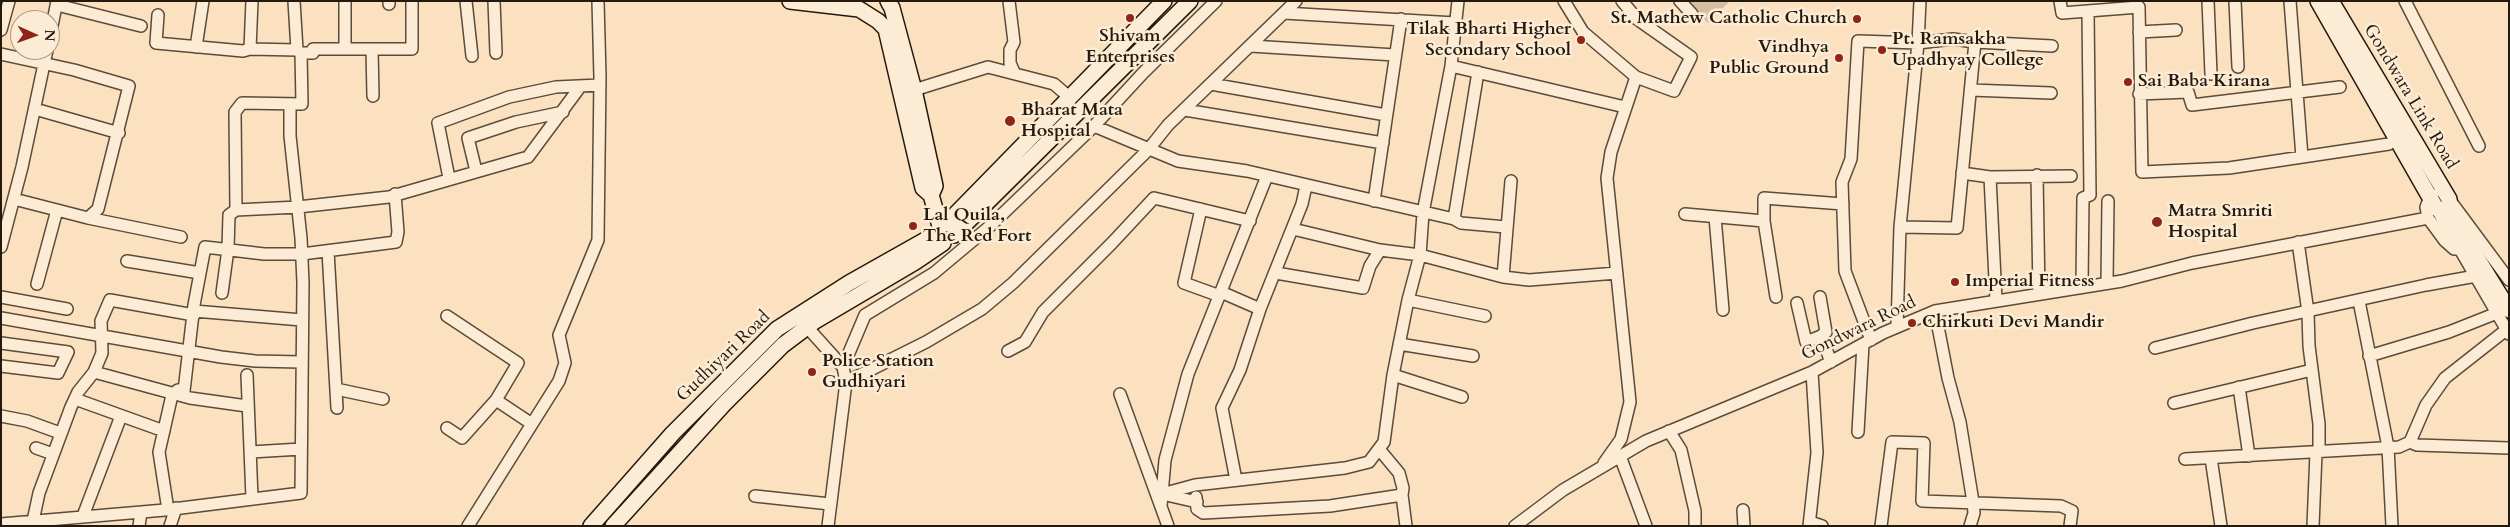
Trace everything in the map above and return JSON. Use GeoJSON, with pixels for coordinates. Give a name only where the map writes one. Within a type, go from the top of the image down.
{"type":"FeatureCollection","features":[{"type":"Feature","properties":{"kind":"street"},"geometry":{"type":"LineString","coordinates":[[1,30],[9,1]]}},
{"type":"Feature","properties":{"kind":"street"},"geometry":{"type":"LineString","coordinates":[[196,47],[203,1]]}},
{"type":"Feature","properties":{"kind":"street"},"geometry":{"type":"LineString","coordinates":[[250,49],[252,1]]}},
{"type":"Feature","properties":{"kind":"street"},"geometry":{"type":"LineString","coordinates":[[236,210],[235,112],[242,103],[302,104],[294,1]]}},
{"type":"Feature","properties":{"kind":"street"},"geometry":{"type":"LineString","coordinates":[[345,1],[345,48]]}},
{"type":"Feature","properties":{"kind":"street"},"geometry":{"type":"LineString","coordinates":[[158,16],[156,43],[243,51],[250,49],[314,53],[313,49],[412,49],[412,1]]}},
{"type":"Feature","properties":{"kind":"street"},"geometry":{"type":"LineString","coordinates":[[466,1],[472,56]]}},
{"type":"Feature","properties":{"kind":"street"},"geometry":{"type":"LineString","coordinates":[[494,1],[496,53]]}},
{"type":"Feature","properties":{"kind":"street"},"geometry":{"type":"LineString","coordinates":[[468,526],[559,381],[565,363],[559,334],[598,240],[600,86],[598,1]]}},
{"type":"Feature","properties":{"kind":"street"},"geometry":{"type":"LineString","coordinates":[[790,1],[860,9],[886,29],[923,188],[931,195],[947,236]]}},
{"type":"Feature","properties":{"kind":"street"},"geometry":{"type":"LineString","coordinates":[[888,1],[892,8],[914,90],[935,186],[931,195]]}},
{"type":"Feature","properties":{"kind":"street"},"geometry":{"type":"LineString","coordinates":[[1009,1],[1014,42],[1010,50],[1010,63],[1014,72]]}},
{"type":"Feature","properties":{"kind":"street"},"geometry":{"type":"LineString","coordinates":[[843,367],[865,315],[934,273],[947,236],[1069,97],[1164,1]]}},
{"type":"Feature","properties":{"kind":"street"},"geometry":{"type":"LineString","coordinates":[[947,236],[1190,1]]}},
{"type":"Feature","properties":{"kind":"street"},"geometry":{"type":"LineString","coordinates":[[947,236],[1018,201],[1216,1]]}},
{"type":"Feature","properties":{"kind":"street"},"geometry":{"type":"LineString","coordinates":[[846,382],[909,351],[982,309],[1013,283],[1148,150],[1168,125],[1296,1]]}},
{"type":"Feature","properties":{"kind":"street"},"geometry":{"type":"LineString","coordinates":[[1162,494],[1195,485],[1345,468],[1369,462],[1384,442],[1393,375],[1408,300],[1420,255],[1423,213],[1451,66],[1458,1]]}},
{"type":"Feature","properties":{"kind":"street"},"geometry":{"type":"LineString","coordinates":[[1564,1],[1584,32],[1636,76],[1674,91],[1691,57],[1637,19],[1622,1]]}},
{"type":"Feature","properties":{"kind":"street"},"geometry":{"type":"LineString","coordinates":[[1680,1],[1692,14]]}},
{"type":"Feature","properties":{"kind":"street"},"geometry":{"type":"LineString","coordinates":[[1897,326],[1900,226],[1918,43],[1920,1]]}},
{"type":"Feature","properties":{"kind":"street"},"geometry":{"type":"LineString","coordinates":[[2060,1],[2062,13],[2139,7],[2139,94],[2142,172],[2229,168],[2389,144]]}},
{"type":"Feature","properties":{"kind":"street"},"geometry":{"type":"LineString","coordinates":[[2208,1],[2212,74]]}},
{"type":"Feature","properties":{"kind":"street"},"geometry":{"type":"LineString","coordinates":[[2236,1],[2238,67]]}},
{"type":"Feature","properties":{"kind":"street"},"geometry":{"type":"LineString","coordinates":[[2290,1],[2302,157]]}},
{"type":"Feature","properties":{"kind":"street"},"geometry":{"type":"LineString","coordinates":[[2185,460],[2399,447],[2410,442],[2426,405],[2445,378],[2508,332],[2503,312],[2462,244],[2431,208],[2318,1]]}},
{"type":"Feature","properties":{"kind":"street","name":"Gondwara Link Road"},"geometry":{"type":"LineString","coordinates":[[2332,1],[2446,194],[2450,214]]}},
{"type":"Feature","properties":{"kind":"street"},"geometry":{"type":"LineString","coordinates":[[2405,1],[2479,146]]}},
{"type":"Feature","properties":{"kind":"street"},"geometry":{"type":"LineString","coordinates":[[57,3],[141,26]]}},
{"type":"Feature","properties":{"kind":"street"},"geometry":{"type":"LineString","coordinates":[[2082,285],[2082,198],[2090,194],[2088,11]]}},
{"type":"Feature","properties":{"kind":"street"},"geometry":{"type":"LineString","coordinates":[[1284,13],[1455,23]]}},
{"type":"Feature","properties":{"kind":"street"},"geometry":{"type":"LineString","coordinates":[[1374,201],[1401,19]]}},
{"type":"Feature","properties":{"kind":"street"},"geometry":{"type":"LineString","coordinates":[[2139,32],[2176,30]]}},
{"type":"Feature","properties":{"kind":"street"},"geometry":{"type":"LineString","coordinates":[[1858,432],[1867,342],[1846,271],[1842,182],[1851,159],[1858,41],[1918,43],[1953,39],[2052,46]]}},
{"type":"Feature","properties":{"kind":"street"},"geometry":{"type":"LineString","coordinates":[[1900,226],[1957,228],[1975,42]]}},
{"type":"Feature","properties":{"kind":"street"},"geometry":{"type":"LineString","coordinates":[[1251,46],[1395,56]]}},
{"type":"Feature","properties":{"kind":"street"},"geometry":{"type":"LineString","coordinates":[[372,49],[373,96]]}},
{"type":"Feature","properties":{"kind":"street"},"geometry":{"type":"LineString","coordinates":[[1,54],[101,77],[129,86],[119,133],[98,209],[88,218]]}},
{"type":"Feature","properties":{"kind":"street"},"geometry":{"type":"LineString","coordinates":[[2,245],[45,60]]}},
{"type":"Feature","properties":{"kind":"street"},"geometry":{"type":"LineString","coordinates":[[1451,66],[1625,108]]}},
{"type":"Feature","properties":{"kind":"street"},"geometry":{"type":"LineString","coordinates":[[914,90],[988,67],[1014,72],[1054,84],[1069,97]]}},
{"type":"Feature","properties":{"kind":"street"},"geometry":{"type":"LineString","coordinates":[[1454,219],[1478,72]]}},
{"type":"Feature","properties":{"kind":"street"},"geometry":{"type":"LineString","coordinates":[[1601,467],[1621,440],[1630,402],[1607,178],[1611,152],[1636,76]]}},
{"type":"Feature","properties":{"kind":"street"},"geometry":{"type":"LineString","coordinates":[[1211,84],[1386,115]]}},
{"type":"Feature","properties":{"kind":"street"},"geometry":{"type":"LineString","coordinates":[[449,178],[438,123],[509,97],[556,87],[600,86]]}},
{"type":"Feature","properties":{"kind":"street"},"geometry":{"type":"LineString","coordinates":[[222,293],[230,215],[236,210],[298,207],[395,194],[528,157],[580,87]]}},
{"type":"Feature","properties":{"kind":"street"},"geometry":{"type":"LineString","coordinates":[[2139,94],[2188,92],[2192,105],[2340,87]]}},
{"type":"Feature","properties":{"kind":"street"},"geometry":{"type":"LineString","coordinates":[[1971,90],[2051,93]]}},
{"type":"Feature","properties":{"kind":"street"},"geometry":{"type":"LineString","coordinates":[[1,524],[19,524],[83,516],[172,509],[301,493],[302,254],[290,136],[290,104]]}},
{"type":"Feature","properties":{"kind":"street"},"geometry":{"type":"LineString","coordinates":[[35,109],[119,133]]}},
{"type":"Feature","properties":{"kind":"street"},"geometry":{"type":"LineString","coordinates":[[1185,110],[1382,143]]}},
{"type":"Feature","properties":{"kind":"street"},"geometry":{"type":"LineString","coordinates":[[476,171],[468,138],[516,122],[563,112]]}},
{"type":"Feature","properties":{"kind":"street"},"geometry":{"type":"LineString","coordinates":[[1094,126],[1115,133],[1148,150],[1178,161],[1267,176],[1454,219],[1461,223],[1506,227]]}},
{"type":"Feature","properties":{"kind":"street"},"geometry":{"type":"LineString","coordinates":[[1962,173],[1990,177],[2071,176]]}},
{"type":"Feature","properties":{"kind":"street"},"geometry":{"type":"LineString","coordinates":[[2037,175],[2039,294]]}},
{"type":"Feature","properties":{"kind":"street"},"geometry":{"type":"LineString","coordinates":[[1161,506],[1165,460],[1173,422],[1188,374],[1267,176]]}},
{"type":"Feature","properties":{"kind":"street"},"geometry":{"type":"LineString","coordinates":[[1990,177],[1996,300]]}},
{"type":"Feature","properties":{"kind":"street"},"geometry":{"type":"LineString","coordinates":[[1503,277],[1511,181]]}},
{"type":"Feature","properties":{"kind":"street"},"geometry":{"type":"LineString","coordinates":[[1236,480],[1222,408],[1240,370],[1260,309],[1276,273],[1306,186]]}},
{"type":"Feature","properties":{"kind":"street"},"geometry":{"type":"LineString","coordinates":[[170,526],[172,509],[159,452],[174,393],[178,390],[184,391],[204,246],[264,254],[302,254],[396,242],[398,232],[395,194]]}},
{"type":"Feature","properties":{"kind":"street"},"geometry":{"type":"LineString","coordinates":[[2446,194],[2509,280]]}},
{"type":"Feature","properties":{"kind":"street","name":"Gondwara Road"},"geometry":{"type":"LineString","coordinates":[[1515,526],[1563,490],[1620,456],[1669,431],[1812,372],[1897,326],[1935,311],[2107,282],[2298,242],[2431,208],[2446,194]]}},
{"type":"Feature","properties":{"kind":"street"},"geometry":{"type":"LineString","coordinates":[[1008,351],[1025,342],[1043,312],[1154,198],[1250,222]]}},
{"type":"Feature","properties":{"kind":"street"},"geometry":{"type":"LineString","coordinates":[[1776,297],[1764,221],[1764,198],[1843,204]]}},
{"type":"Feature","properties":{"kind":"street"},"geometry":{"type":"LineString","coordinates":[[14,199],[88,218],[181,237]]}},
{"type":"Feature","properties":{"kind":"street"},"geometry":{"type":"LineString","coordinates":[[2107,282],[2108,200]]}},
{"type":"Feature","properties":{"kind":"street"},"geometry":{"type":"LineString","coordinates":[[2431,208],[2450,214],[2476,276],[2503,312]]}},
{"type":"Feature","properties":{"kind":"street"},"geometry":{"type":"LineString","coordinates":[[37,284],[57,210]]}},
{"type":"Feature","properties":{"kind":"street"},"geometry":{"type":"LineString","coordinates":[[1201,210],[1184,283],[1260,309]]}},
{"type":"Feature","properties":{"kind":"street"},"geometry":{"type":"LineString","coordinates":[[1685,214],[1764,221]]}},
{"type":"Feature","properties":{"kind":"street"},"geometry":{"type":"LineString","coordinates":[[1716,217],[1723,310]]}},
{"type":"Feature","properties":{"kind":"street"},"geometry":{"type":"LineString","coordinates":[[1292,229],[1380,250],[1420,255],[1503,277],[1528,280],[1617,273]]}},
{"type":"Feature","properties":{"kind":"street","name":"Gudhiyari Road"},"geometry":{"type":"LineString","coordinates":[[613,526],[749,377],[783,345],[807,327],[915,262],[947,236]]}},
{"type":"Feature","properties":{"kind":"street","name":"Gudhiyari Road"},"geometry":{"type":"LineString","coordinates":[[591,526],[674,433],[777,329],[850,282],[947,236]]}},
{"type":"Feature","properties":{"kind":"street"},"geometry":{"type":"LineString","coordinates":[[2298,242],[2308,312],[2312,370],[2319,424],[2319,451],[2316,453],[2313,526]]}},
{"type":"Feature","properties":{"kind":"street"},"geometry":{"type":"LineString","coordinates":[[1276,273],[1363,288],[1370,266],[1380,250]]}},
{"type":"Feature","properties":{"kind":"street"},"geometry":{"type":"LineString","coordinates":[[328,251],[336,408]]}},
{"type":"Feature","properties":{"kind":"street"},"geometry":{"type":"LineString","coordinates":[[127,261],[200,273]]}},
{"type":"Feature","properties":{"kind":"street"},"geometry":{"type":"LineString","coordinates":[[2155,348],[2253,322],[2476,276]]}},
{"type":"Feature","properties":{"kind":"street"},"geometry":{"type":"LineString","coordinates":[[1,296],[67,310]]}},
{"type":"Feature","properties":{"kind":"street"},"geometry":{"type":"LineString","coordinates":[[1797,303],[1806,342],[1826,332],[1820,297]]}},
{"type":"Feature","properties":{"kind":"street"},"geometry":{"type":"LineString","coordinates":[[33,521],[39,493],[60,433],[75,399],[94,372],[102,353],[101,321],[110,300],[194,313],[302,320]]}},
{"type":"Feature","properties":{"kind":"street"},"geometry":{"type":"LineString","coordinates":[[1408,300],[1485,316]]}},
{"type":"Feature","properties":{"kind":"street"},"geometry":{"type":"LineString","coordinates":[[2359,301],[2388,447],[2392,526]]}},
{"type":"Feature","properties":{"kind":"street"},"geometry":{"type":"LineString","coordinates":[[1935,311],[1948,378],[1960,422],[1973,502],[1974,513],[1970,526]]}},
{"type":"Feature","properties":{"kind":"street"},"geometry":{"type":"LineString","coordinates":[[2370,356],[2449,332],[2503,312]]}},
{"type":"Feature","properties":{"kind":"street"},"geometry":{"type":"LineString","coordinates":[[447,316],[518,363],[496,400],[462,438],[448,428]]}},
{"type":"Feature","properties":{"kind":"street"},"geometry":{"type":"LineString","coordinates":[[1,318],[101,337],[255,361],[301,362]]}},
{"type":"Feature","properties":{"kind":"street"},"geometry":{"type":"LineString","coordinates":[[807,327],[843,367],[846,382],[828,526]]}},
{"type":"Feature","properties":{"kind":"street"},"geometry":{"type":"LineString","coordinates":[[1821,336],[1831,362]]}},
{"type":"Feature","properties":{"kind":"street"},"geometry":{"type":"LineString","coordinates":[[1,343],[68,352],[58,373],[1,366]]}},
{"type":"Feature","properties":{"kind":"street"},"geometry":{"type":"LineString","coordinates":[[1399,344],[1473,356]]}},
{"type":"Feature","properties":{"kind":"street"},"geometry":{"type":"LineString","coordinates":[[2174,403],[2312,370]]}},
{"type":"Feature","properties":{"kind":"street"},"geometry":{"type":"LineString","coordinates":[[94,372],[190,398],[247,406]]}},
{"type":"Feature","properties":{"kind":"street"},"geometry":{"type":"LineString","coordinates":[[1812,372],[1817,453],[1809,524],[1822,526]]}},
{"type":"Feature","properties":{"kind":"street"},"geometry":{"type":"LineString","coordinates":[[247,375],[252,498]]}},
{"type":"Feature","properties":{"kind":"street"},"geometry":{"type":"LineString","coordinates":[[1393,375],[1462,396]]}},
{"type":"Feature","properties":{"kind":"street"},"geometry":{"type":"LineString","coordinates":[[2239,387],[2249,456]]}},
{"type":"Feature","properties":{"kind":"street"},"geometry":{"type":"LineString","coordinates":[[336,389],[384,399]]}},
{"type":"Feature","properties":{"kind":"street"},"geometry":{"type":"LineString","coordinates":[[1120,394],[1168,526]]}},
{"type":"Feature","properties":{"kind":"street"},"geometry":{"type":"LineString","coordinates":[[75,399],[164,432]]}},
{"type":"Feature","properties":{"kind":"street"},"geometry":{"type":"LineString","coordinates":[[496,400],[532,424]]}},
{"type":"Feature","properties":{"kind":"street"},"geometry":{"type":"LineString","coordinates":[[1,416],[27,421],[60,433]]}},
{"type":"Feature","properties":{"kind":"street"},"geometry":{"type":"LineString","coordinates":[[83,516],[121,416]]}},
{"type":"Feature","properties":{"kind":"street"},"geometry":{"type":"LineString","coordinates":[[1669,431],[1681,450],[1695,511],[1695,526]]}},
{"type":"Feature","properties":{"kind":"street"},"geometry":{"type":"LineString","coordinates":[[1881,526],[1892,442],[1924,443],[1922,501],[2061,506],[2072,511],[2070,526]]}},
{"type":"Feature","properties":{"kind":"street"},"geometry":{"type":"LineString","coordinates":[[2410,442],[2417,445],[2509,448]]}},
{"type":"Feature","properties":{"kind":"street"},"geometry":{"type":"LineString","coordinates":[[36,448],[53,454]]}},
{"type":"Feature","properties":{"kind":"street"},"geometry":{"type":"LineString","coordinates":[[251,452],[301,449]]}},
{"type":"Feature","properties":{"kind":"street"},"geometry":{"type":"LineString","coordinates":[[1379,449],[1399,473],[1404,488],[1402,495],[1406,526]]}},
{"type":"Feature","properties":{"kind":"street"},"geometry":{"type":"LineString","coordinates":[[1620,456],[1646,526]]}},
{"type":"Feature","properties":{"kind":"street"},"geometry":{"type":"LineString","coordinates":[[2211,458],[2221,526]]}},
{"type":"Feature","properties":{"kind":"street"},"geometry":{"type":"LineString","coordinates":[[1195,485],[1197,509],[1203,513],[1330,506],[1402,495]]}},
{"type":"Feature","properties":{"kind":"street"},"geometry":{"type":"LineString","coordinates":[[1162,494],[1197,502]]}},
{"type":"Feature","properties":{"kind":"street"},"geometry":{"type":"LineString","coordinates":[[755,496],[830,504]]}},
{"type":"Feature","properties":{"kind":"street"},"geometry":{"type":"LineString","coordinates":[[1744,510],[1744,526]]}},
{"type":"Feature","properties":{"kind":"street"},"geometry":{"type":"LineString","coordinates":[[139,526],[141,512]]}},
{"type":"Feature","properties":{"kind":"shaded area"},"geometry":{"type":"Polygon","coordinates":[[[1686,1],[1730,1],[1708,23],[1686,1]]]}},
{"type":"Feature","properties":{"kind":"place","name":"Shivam Enterprises"},"geometry":{"type":"Point","coordinates":[1130,18]}},
{"type":"Feature","properties":{"kind":"place","name":"St. Mathew Catholic Church"},"geometry":{"type":"Point","coordinates":[1857,19]}},
{"type":"Feature","properties":{"kind":"place","name":"Tilak Bharti Higher Secondary School"},"geometry":{"type":"Point","coordinates":[1581,40]}},
{"type":"Feature","properties":{"kind":"place","name":"Pt. Ramsakha Upadhyay College"},"geometry":{"type":"Point","coordinates":[1882,50]}},
{"type":"Feature","properties":{"kind":"place","name":"Vindhya Public Ground"},"geometry":{"type":"Point","coordinates":[1839,58]}},
{"type":"Feature","properties":{"kind":"place","name":"Sai Baba Kirana"},"geometry":{"type":"Point","coordinates":[2128,82]}},
{"type":"Feature","properties":{"kind":"place","name":"Bharat Mata Hospital"},"geometry":{"type":"Point","coordinates":[1010,121]}},
{"type":"Feature","properties":{"kind":"place","name":"Matra Smriti Hospital"},"geometry":{"type":"Point","coordinates":[2157,222]}},
{"type":"Feature","properties":{"kind":"place","name":"Lal Quila, The Red Fort"},"geometry":{"type":"Point","coordinates":[913,226]}},
{"type":"Feature","properties":{"kind":"place","name":"Imperial Fitness"},"geometry":{"type":"Point","coordinates":[1955,282]}},
{"type":"Feature","properties":{"kind":"place","name":"Chirkuti Devi Mandir"},"geometry":{"type":"Point","coordinates":[1912,323]}},
{"type":"Feature","properties":{"kind":"place","name":"Police Station Gudhiyari"},"geometry":{"type":"Point","coordinates":[812,372]}}]}
